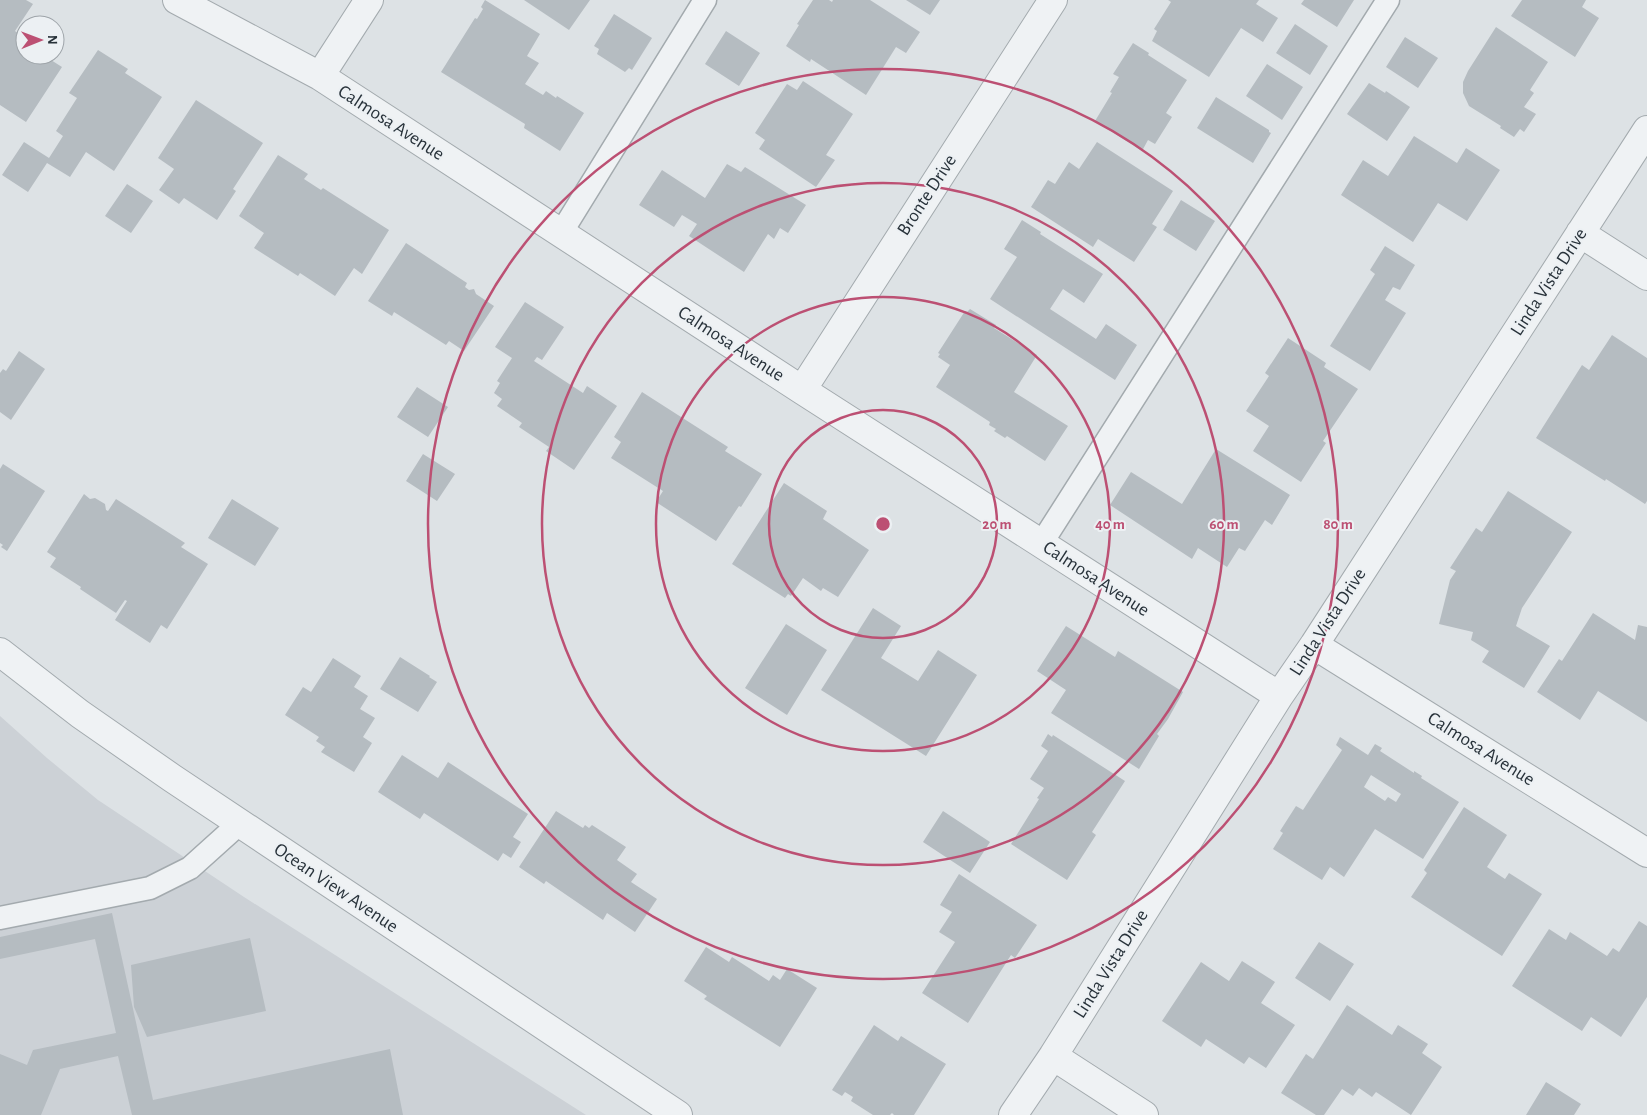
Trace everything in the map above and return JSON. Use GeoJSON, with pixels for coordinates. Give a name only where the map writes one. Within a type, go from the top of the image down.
{"type":"FeatureCollection","features":[{"type":"Feature","properties":{"kind":"street","name":"Calmosa Avenue"},"geometry":{"type":"LineString","coordinates":[[177,0],[320,76],[802,390],[1279,696]]}},
{"type":"Feature","properties":{"kind":"street"},"geometry":{"type":"LineString","coordinates":[[320,76],[369,0]]}},
{"type":"Feature","properties":{"kind":"street","name":"Bronte Drive"},"geometry":{"type":"LineString","coordinates":[[802,390],[1053,0]]}},
{"type":"Feature","properties":{"kind":"street","name":"Linda Vista Drive"},"geometry":{"type":"LineString","coordinates":[[1013,1115],[1053,1056],[1279,696],[1314,645],[1647,130]]}},
{"type":"Feature","properties":{"kind":"street"},"geometry":{"type":"LineString","coordinates":[[1580,233],[1647,276]]}},
{"type":"Feature","properties":{"kind":"street","name":"Calmosa Avenue"},"geometry":{"type":"LineString","coordinates":[[1314,645],[1647,854]]}},
{"type":"Feature","properties":{"kind":"street","name":"Ocean View Avenue"},"geometry":{"type":"LineString","coordinates":[[1,656],[80,714],[240,823],[678,1115]]}},
{"type":"Feature","properties":{"kind":"street"},"geometry":{"type":"LineString","coordinates":[[1053,1056],[1144,1115]]}},
{"type":"Feature","properties":{"kind":"lane"},"geometry":{"type":"LineString","coordinates":[[561,233],[705,0]]}},
{"type":"Feature","properties":{"kind":"lane"},"geometry":{"type":"LineString","coordinates":[[1041,544],[1388,0]]}},
{"type":"Feature","properties":{"kind":"lane"},"geometry":{"type":"LineString","coordinates":[[0,918],[150,888],[190,868],[240,823]]}},
{"type":"Feature","properties":{"kind":"shaded area"},"geometry":{"type":"Polygon","coordinates":[[[0,716],[98,800],[244,897],[586,1115],[0,1115],[0,716]]]}},
{"type":"Feature","properties":{"kind":"building"},"geometry":{"type":"Polygon","coordinates":[[[0,0],[26,0],[33,4],[26,15],[15,15],[15,65],[59,65],[62,67],[26,122],[0,105],[0,0]]]}},
{"type":"Feature","properties":{"kind":"building"},"geometry":{"type":"Polygon","coordinates":[[[485,0],[540,34],[527,56],[539,63],[525,84],[543,95],[546,91],[556,98],[557,96],[584,113],[560,151],[524,128],[525,124],[441,72],[475,18],[477,19],[483,9],[481,7],[485,0]]]}},
{"type":"Feature","properties":{"kind":"building"},"geometry":{"type":"Polygon","coordinates":[[[524,0],[590,0],[569,30],[524,0]]]}},
{"type":"Feature","properties":{"kind":"building"},"geometry":{"type":"Polygon","coordinates":[[[813,0],[829,0],[832,2],[833,0],[870,0],[920,32],[906,53],[896,47],[866,95],[811,59],[810,62],[786,46],[799,25],[797,24],[813,0]]]}},
{"type":"Feature","properties":{"kind":"building"},"geometry":{"type":"Polygon","coordinates":[[[906,0],[940,0],[930,15],[906,0]]]}},
{"type":"Feature","properties":{"kind":"building"},"geometry":{"type":"Polygon","coordinates":[[[1168,0],[1259,0],[1256,4],[1278,18],[1263,42],[1241,28],[1209,77],[1152,41],[1157,31],[1154,29],[1171,2],[1168,0]]]}},
{"type":"Feature","properties":{"kind":"building"},"geometry":{"type":"Polygon","coordinates":[[[1304,0],[1354,0],[1337,27],[1301,4],[1304,0]]]}},
{"type":"Feature","properties":{"kind":"building"},"geometry":{"type":"Polygon","coordinates":[[[1522,0],[1586,0],[1582,7],[1599,18],[1575,57],[1511,16],[1522,0]]]}},
{"type":"Feature","properties":{"kind":"building"},"geometry":{"type":"Polygon","coordinates":[[[614,14],[652,38],[632,70],[629,68],[625,72],[597,54],[599,49],[594,46],[614,14]]]}},
{"type":"Feature","properties":{"kind":"building"},"geometry":{"type":"Polygon","coordinates":[[[1295,24],[1328,46],[1310,75],[1276,53],[1295,24]]]}},
{"type":"Feature","properties":{"kind":"building"},"geometry":{"type":"Polygon","coordinates":[[[1496,27],[1548,62],[1530,90],[1534,93],[1524,107],[1536,114],[1524,132],[1520,129],[1514,137],[1500,128],[1501,126],[1469,106],[1463,93],[1463,82],[1468,71],[1496,27]]]}},
{"type":"Feature","properties":{"kind":"building"},"geometry":{"type":"Polygon","coordinates":[[[726,31],[760,53],[739,86],[705,64],[726,31]]]}},
{"type":"Feature","properties":{"kind":"building"},"geometry":{"type":"Polygon","coordinates":[[[1405,37],[1438,58],[1418,88],[1386,67],[1405,37]]]}},
{"type":"Feature","properties":{"kind":"building"},"geometry":{"type":"Polygon","coordinates":[[[1133,43],[1187,80],[1166,113],[1172,117],[1155,144],[1148,140],[1142,151],[1095,121],[1112,93],[1110,92],[1119,77],[1113,74],[1133,43]]]}},
{"type":"Feature","properties":{"kind":"building"},"geometry":{"type":"Polygon","coordinates":[[[98,50],[128,69],[125,73],[162,97],[114,171],[86,152],[70,177],[47,163],[28,192],[2,175],[24,142],[49,158],[63,136],[56,131],[77,98],[69,93],[98,50]]]}},
{"type":"Feature","properties":{"kind":"building"},"geometry":{"type":"Polygon","coordinates":[[[1267,64],[1303,87],[1282,120],[1246,96],[1267,64]]]}},
{"type":"Feature","properties":{"kind":"building"},"geometry":{"type":"Polygon","coordinates":[[[803,81],[853,114],[826,155],[835,160],[816,187],[759,149],[765,140],[755,133],[787,84],[797,90],[803,81]]]}},
{"type":"Feature","properties":{"kind":"building"},"geometry":{"type":"Polygon","coordinates":[[[1369,83],[1385,93],[1386,91],[1410,107],[1387,141],[1347,114],[1369,83]]]}},
{"type":"Feature","properties":{"kind":"building"},"geometry":{"type":"Polygon","coordinates":[[[1216,97],[1271,133],[1253,163],[1197,128],[1216,97]]]}},
{"type":"Feature","properties":{"kind":"building"},"geometry":{"type":"Polygon","coordinates":[[[196,100],[263,143],[233,189],[236,191],[217,220],[184,198],[179,204],[159,190],[174,169],[158,158],[196,100]]]}},
{"type":"Feature","properties":{"kind":"building"},"geometry":{"type":"Polygon","coordinates":[[[1414,136],[1457,163],[1466,148],[1500,170],[1467,221],[1438,203],[1413,242],[1341,195],[1363,160],[1388,176],[1414,136]]]}},
{"type":"Feature","properties":{"kind":"building"},"geometry":{"type":"Polygon","coordinates":[[[1097,142],[1173,191],[1152,224],[1157,227],[1134,262],[1098,239],[1093,247],[1031,207],[1048,180],[1055,184],[1069,162],[1079,169],[1097,142]]]}},
{"type":"Feature","properties":{"kind":"building"},"geometry":{"type":"Polygon","coordinates":[[[278,155],[308,174],[304,179],[321,190],[323,188],[389,230],[362,274],[354,268],[335,296],[300,273],[298,276],[254,248],[264,233],[239,216],[278,155]]]}},
{"type":"Feature","properties":{"kind":"building"},"geometry":{"type":"Polygon","coordinates":[[[727,164],[741,172],[745,167],[806,205],[788,233],[780,228],[774,239],[768,234],[744,272],[689,236],[697,224],[682,215],[674,227],[639,205],[662,170],[705,198],[727,164]]]}},
{"type":"Feature","properties":{"kind":"building"},"geometry":{"type":"Polygon","coordinates":[[[127,184],[153,201],[131,233],[105,216],[127,184]]]}},
{"type":"Feature","properties":{"kind":"building"},"geometry":{"type":"Polygon","coordinates":[[[1181,200],[1215,221],[1196,251],[1163,230],[1181,200]]]}},
{"type":"Feature","properties":{"kind":"building"},"geometry":{"type":"Polygon","coordinates":[[[1022,220],[1041,232],[1040,234],[1103,274],[1084,303],[1063,289],[1050,309],[1096,339],[1106,324],[1137,345],[1115,380],[990,299],[1017,257],[1004,249],[1022,220]]]}},
{"type":"Feature","properties":{"kind":"building"},"geometry":{"type":"Polygon","coordinates":[[[406,243],[467,283],[465,287],[469,290],[474,289],[476,294],[494,306],[464,351],[449,341],[446,345],[394,312],[392,316],[368,301],[406,243]]]}},
{"type":"Feature","properties":{"kind":"building"},"geometry":{"type":"Polygon","coordinates":[[[1385,246],[1415,265],[1400,290],[1393,287],[1385,300],[1406,313],[1370,371],[1330,346],[1375,274],[1370,270],[1385,246]]]}},
{"type":"Feature","properties":{"kind":"building"},"geometry":{"type":"Polygon","coordinates":[[[525,302],[564,327],[542,360],[537,357],[534,361],[583,393],[587,386],[617,406],[574,470],[546,451],[549,447],[519,427],[522,423],[497,406],[502,399],[494,393],[500,383],[497,381],[512,358],[495,347],[525,302]]]}},
{"type":"Feature","properties":{"kind":"building"},"geometry":{"type":"Polygon","coordinates":[[[970,309],[996,325],[994,328],[1037,355],[1014,392],[1068,426],[1045,461],[1007,436],[1005,438],[994,431],[996,429],[989,425],[990,422],[936,387],[950,365],[938,357],[940,354],[938,353],[965,311],[967,312],[970,309]]]}},
{"type":"Feature","properties":{"kind":"building"},"geometry":{"type":"Polygon","coordinates":[[[1612,335],[1647,358],[1647,501],[1645,504],[1536,438],[1582,365],[1589,370],[1612,335]]]}},
{"type":"Feature","properties":{"kind":"building"},"geometry":{"type":"Polygon","coordinates":[[[1288,338],[1326,363],[1324,367],[1358,389],[1323,441],[1326,443],[1301,482],[1253,451],[1269,426],[1246,411],[1269,376],[1265,373],[1288,338]]]}},
{"type":"Feature","properties":{"kind":"building"},"geometry":{"type":"Polygon","coordinates":[[[19,351],[45,369],[11,420],[0,412],[0,373],[3,369],[6,371],[19,351]]]}},
{"type":"Feature","properties":{"kind":"building"},"geometry":{"type":"Polygon","coordinates":[[[417,387],[448,407],[428,437],[397,417],[417,387]]]}},
{"type":"Feature","properties":{"kind":"building"},"geometry":{"type":"Polygon","coordinates":[[[642,392],[728,447],[725,451],[762,474],[716,541],[656,502],[663,491],[611,458],[621,442],[614,437],[642,392]]]}},
{"type":"Feature","properties":{"kind":"building"},"geometry":{"type":"Polygon","coordinates":[[[1216,449],[1290,495],[1272,525],[1265,520],[1245,551],[1239,548],[1227,567],[1198,548],[1192,559],[1110,505],[1131,472],[1182,504],[1216,449]]]}},
{"type":"Feature","properties":{"kind":"building"},"geometry":{"type":"Polygon","coordinates":[[[423,454],[455,474],[437,501],[406,481],[423,454]]]}},
{"type":"Feature","properties":{"kind":"building"},"geometry":{"type":"Polygon","coordinates":[[[3,464],[45,491],[7,551],[1,547],[3,545],[0,543],[0,469],[3,464]]]}},
{"type":"Feature","properties":{"kind":"building"},"geometry":{"type":"Polygon","coordinates":[[[784,483],[827,511],[823,519],[869,550],[838,597],[823,588],[821,591],[803,578],[791,596],[788,594],[785,598],[732,564],[784,483]]]}},
{"type":"Feature","properties":{"kind":"building"},"geometry":{"type":"Polygon","coordinates":[[[1508,491],[1572,532],[1522,608],[1516,626],[1550,646],[1524,688],[1482,662],[1489,651],[1471,640],[1473,632],[1439,624],[1450,580],[1456,571],[1450,568],[1476,528],[1482,532],[1508,491]]]}},
{"type":"Feature","properties":{"kind":"building"},"geometry":{"type":"Polygon","coordinates":[[[84,494],[90,499],[95,498],[105,504],[108,511],[116,499],[185,543],[181,547],[208,564],[167,629],[161,625],[150,643],[115,620],[127,601],[125,600],[116,613],[50,567],[56,558],[47,552],[84,494]]]}},
{"type":"Feature","properties":{"kind":"building"},"geometry":{"type":"Polygon","coordinates":[[[232,499],[279,528],[255,566],[208,538],[232,499]]]}},
{"type":"Feature","properties":{"kind":"building"},"geometry":{"type":"Polygon","coordinates":[[[873,608],[901,626],[881,658],[918,681],[938,650],[977,675],[926,756],[821,690],[873,608]]]}},
{"type":"Feature","properties":{"kind":"building"},"geometry":{"type":"Polygon","coordinates":[[[1593,613],[1635,640],[1638,625],[1647,627],[1647,722],[1598,691],[1580,720],[1537,692],[1559,659],[1562,661],[1593,613]]]}},
{"type":"Feature","properties":{"kind":"building"},"geometry":{"type":"Polygon","coordinates":[[[786,624],[827,650],[787,715],[745,688],[786,624]]]}},
{"type":"Feature","properties":{"kind":"building"},"geometry":{"type":"Polygon","coordinates":[[[1066,626],[1115,657],[1118,651],[1183,692],[1157,734],[1159,736],[1139,769],[1051,713],[1066,690],[1037,671],[1066,626]]]}},
{"type":"Feature","properties":{"kind":"building"},"geometry":{"type":"Polygon","coordinates":[[[400,657],[437,682],[418,712],[380,689],[400,657]]]}},
{"type":"Feature","properties":{"kind":"building"},"geometry":{"type":"Polygon","coordinates":[[[333,658],[361,676],[354,687],[368,696],[360,709],[375,718],[363,737],[372,743],[354,772],[321,752],[325,747],[316,741],[319,737],[285,715],[303,687],[311,692],[333,658]]]}},
{"type":"Feature","properties":{"kind":"building"},"geometry":{"type":"Polygon","coordinates":[[[1048,734],[1052,737],[1053,735],[1125,781],[1092,832],[1096,835],[1067,880],[1011,844],[1044,788],[1030,779],[1048,751],[1041,746],[1048,734]]]}},
{"type":"Feature","properties":{"kind":"building"},"geometry":{"type":"Polygon","coordinates":[[[1340,737],[1368,755],[1375,744],[1382,748],[1380,751],[1414,773],[1414,771],[1422,776],[1421,778],[1459,802],[1423,859],[1375,829],[1344,877],[1330,867],[1322,880],[1273,849],[1283,833],[1280,831],[1296,806],[1303,810],[1342,750],[1336,745],[1340,737]],[[1371,775],[1364,787],[1385,801],[1388,797],[1396,802],[1401,794],[1371,775]]]}},
{"type":"Feature","properties":{"kind":"building"},"geometry":{"type":"Polygon","coordinates":[[[402,755],[438,778],[448,762],[528,814],[513,837],[521,842],[511,858],[503,853],[498,861],[424,813],[420,819],[378,792],[402,755]]]}},
{"type":"Feature","properties":{"kind":"building"},"geometry":{"type":"Polygon","coordinates":[[[1464,807],[1507,835],[1487,867],[1505,879],[1509,873],[1542,894],[1502,956],[1411,897],[1427,873],[1424,870],[1464,807]]]}},
{"type":"Feature","properties":{"kind":"building"},"geometry":{"type":"Polygon","coordinates":[[[556,811],[583,828],[585,825],[589,828],[592,825],[626,847],[617,860],[637,874],[631,882],[657,899],[635,932],[607,913],[603,920],[546,881],[544,884],[519,867],[556,811]]]}},
{"type":"Feature","properties":{"kind":"building"},"geometry":{"type":"Polygon","coordinates":[[[943,811],[990,842],[970,873],[923,842],[943,811]]]}},
{"type":"Feature","properties":{"kind":"building"},"geometry":{"type":"Polygon","coordinates":[[[959,874],[1037,925],[1015,958],[1011,955],[968,1023],[922,993],[955,942],[939,932],[952,912],[940,905],[959,874]]]}},
{"type":"Feature","properties":{"kind":"building"},"geometry":{"type":"Polygon","coordinates":[[[112,913],[153,1100],[390,1049],[403,1115],[132,1115],[118,1056],[60,1069],[41,1115],[0,1115],[0,1054],[27,1065],[33,1050],[116,1033],[95,939],[0,959],[0,937],[112,913]]]}},
{"type":"Feature","properties":{"kind":"building"},"geometry":{"type":"Polygon","coordinates":[[[1639,921],[1647,926],[1647,997],[1621,1037],[1591,1017],[1582,1031],[1512,986],[1549,929],[1566,940],[1570,932],[1607,956],[1613,948],[1619,952],[1639,921]]]}},
{"type":"Feature","properties":{"kind":"building"},"geometry":{"type":"Polygon","coordinates":[[[250,938],[266,1011],[147,1037],[134,1007],[131,965],[250,938]]]}},
{"type":"Feature","properties":{"kind":"building"},"geometry":{"type":"Polygon","coordinates":[[[1319,942],[1354,964],[1330,1001],[1295,978],[1319,942]]]}},
{"type":"Feature","properties":{"kind":"building"},"geometry":{"type":"Polygon","coordinates":[[[706,947],[729,962],[732,957],[769,981],[773,975],[780,980],[787,969],[817,988],[780,1047],[704,999],[707,996],[684,981],[706,947]]]}},
{"type":"Feature","properties":{"kind":"building"},"geometry":{"type":"Polygon","coordinates":[[[1242,961],[1275,982],[1261,1003],[1295,1025],[1266,1068],[1249,1057],[1244,1064],[1206,1039],[1201,1047],[1162,1021],[1201,962],[1229,981],[1242,961]]]}},
{"type":"Feature","properties":{"kind":"building"},"geometry":{"type":"Polygon","coordinates":[[[1347,1005],[1392,1035],[1398,1025],[1428,1044],[1422,1053],[1442,1067],[1411,1115],[1376,1092],[1372,1097],[1359,1088],[1353,1096],[1342,1089],[1324,1115],[1316,1115],[1281,1093],[1306,1054],[1313,1059],[1347,1005]]]}},
{"type":"Feature","properties":{"kind":"building"},"geometry":{"type":"Polygon","coordinates":[[[874,1025],[898,1041],[901,1036],[946,1064],[914,1115],[894,1115],[892,1113],[890,1115],[873,1115],[851,1101],[853,1097],[845,1092],[842,1096],[832,1090],[874,1025]]]}},
{"type":"Feature","properties":{"kind":"building"},"geometry":{"type":"Polygon","coordinates":[[[1546,1082],[1581,1104],[1574,1115],[1526,1115],[1546,1082]]]}}]}
